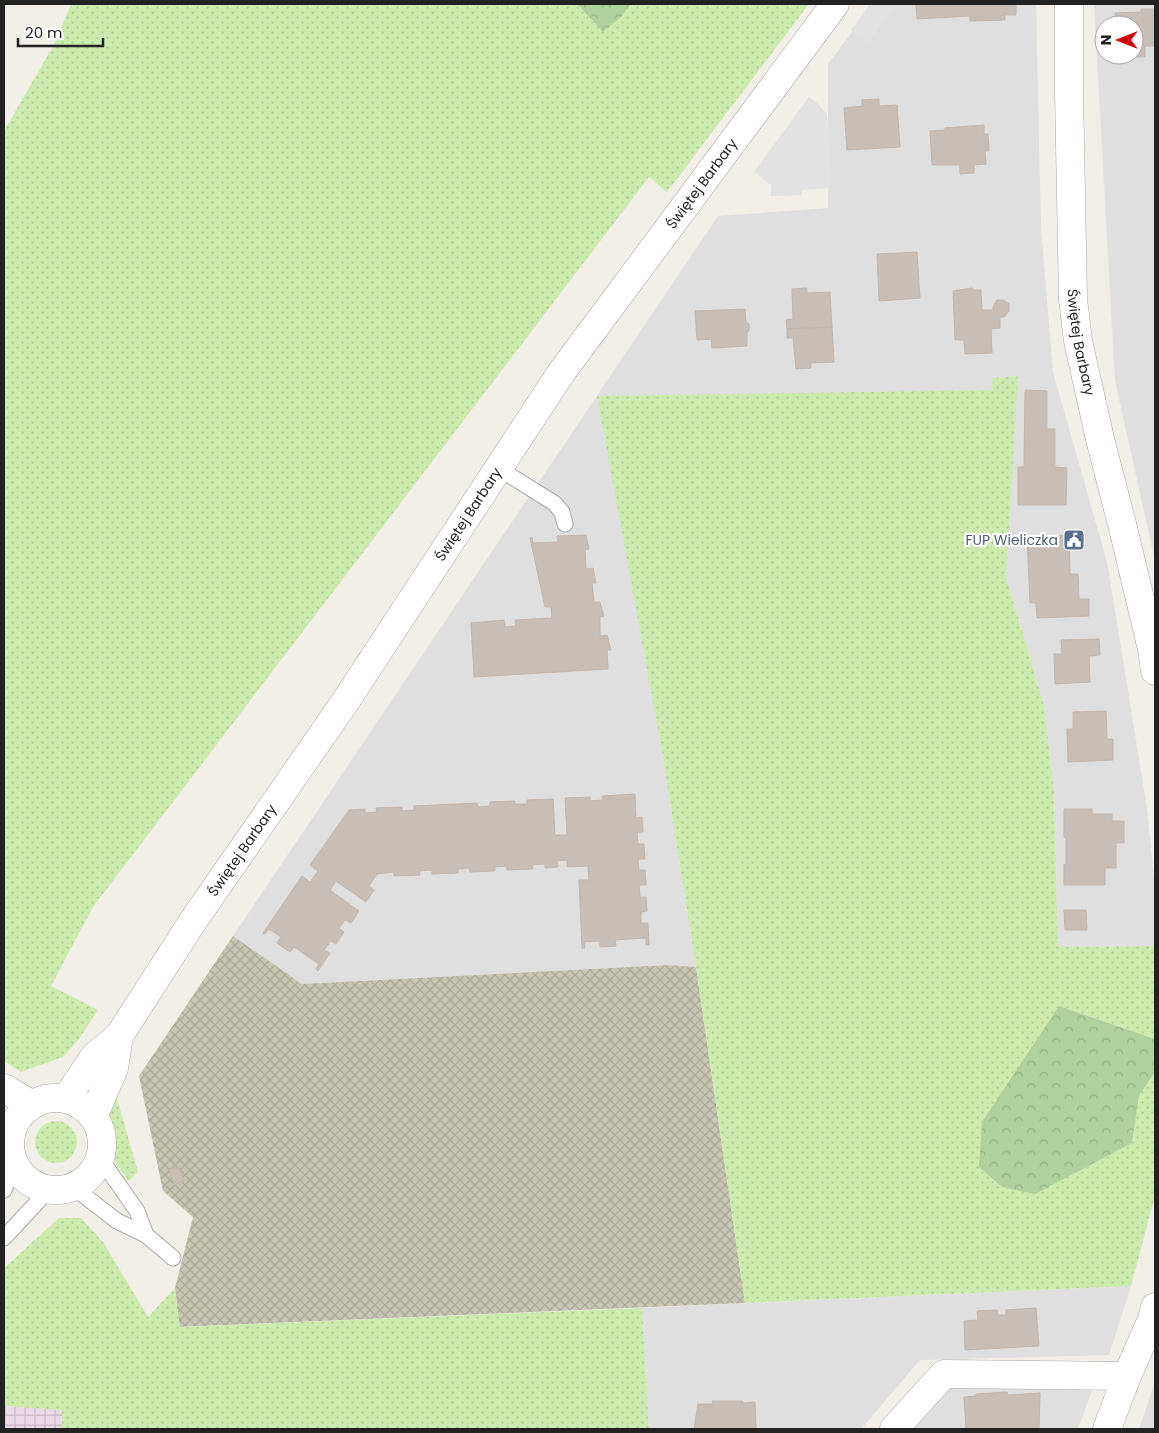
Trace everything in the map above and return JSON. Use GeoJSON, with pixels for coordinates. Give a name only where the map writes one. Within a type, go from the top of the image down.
{"type":"FeatureCollection","features":[{"type":"Feature","properties":{"kind":"street","name":"Świętej Barbary"},"geometry":{"type":"LineString","coordinates":[[66,1099],[94,1057],[119,1036],[193,921],[344,706],[561,373],[835,4]]}},
{"type":"Feature","properties":{"kind":"street","name":"Świętej Barbary"},"geometry":{"type":"LineString","coordinates":[[1069,4],[1073,292],[1078,341],[1100,439],[1152,649],[1155,671]]}},
{"type":"Feature","properties":{"kind":"street","name":"Świętej Barbary"},"geometry":{"type":"LineString","coordinates":[[93,1117],[114,1068],[119,1036]]}},
{"type":"Feature","properties":{"kind":"street"},"geometry":{"type":"LineString","coordinates":[[4,1088],[32,1105]]}},
{"type":"Feature","properties":{"kind":"street"},"geometry":{"type":"LineString","coordinates":[[49,1098],[66,1099],[82,1106],[93,1117],[100,1131],[102,1146],[100,1158],[96,1168],[90,1175],[63,1189],[41,1188],[31,1183],[22,1175],[10,1145],[13,1127],[20,1116],[32,1105],[49,1098]]}},
{"type":"Feature","properties":{"kind":"street"},"geometry":{"type":"LineString","coordinates":[[1108,1429],[1127,1376],[1152,1319],[1155,1307]]}},
{"type":"Feature","properties":{"kind":"street"},"geometry":{"type":"LineString","coordinates":[[894,1429],[944,1374],[1127,1376]]}},
{"type":"Feature","properties":{"kind":"lane"},"geometry":{"type":"LineString","coordinates":[[498,468],[554,502],[562,512],[565,524]]}},
{"type":"Feature","properties":{"kind":"lane"},"geometry":{"type":"LineString","coordinates":[[4,1190],[10,1145]]}},
{"type":"Feature","properties":{"kind":"lane"},"geometry":{"type":"LineString","coordinates":[[100,1158],[137,1211],[146,1235]]}},
{"type":"Feature","properties":{"kind":"lane"},"geometry":{"type":"LineString","coordinates":[[4,1238],[42,1197],[63,1189],[117,1221],[146,1235],[173,1258]]}},
{"type":"Feature","properties":{"kind":"shaded area"},"geometry":{"type":"Polygon","coordinates":[[[870,4],[897,4],[868,43],[851,30],[870,4]]]}},
{"type":"Feature","properties":{"kind":"shaded area"},"geometry":{"type":"Polygon","coordinates":[[[873,4],[1036,4],[1041,228],[1053,372],[1107,562],[1147,808],[1155,889],[1155,946],[1058,947],[1054,790],[1044,705],[1006,577],[1017,376],[993,378],[992,390],[661,746],[696,967],[669,965],[302,984],[233,936],[718,216],[828,208],[828,64],[873,4]]]}},
{"type":"Feature","properties":{"kind":"shaded area"},"geometry":{"type":"Polygon","coordinates":[[[1094,4],[1155,4],[1155,561],[1115,381],[1097,65],[1144,65],[1144,15],[1095,15],[1094,4]]]}},
{"type":"Feature","properties":{"kind":"shaded area"},"geometry":{"type":"Polygon","coordinates":[[[809,97],[827,114],[831,188],[802,190],[802,195],[771,196],[771,185],[754,172],[809,97]]]}},
{"type":"Feature","properties":{"kind":"shaded area"},"geometry":{"type":"Polygon","coordinates":[[[233,936],[302,984],[669,965],[696,967],[745,1303],[179,1327],[175,1288],[193,1217],[163,1191],[139,1076],[233,936]]]}},
{"type":"Feature","properties":{"kind":"shaded area"},"geometry":{"type":"Polygon","coordinates":[[[1131,1286],[1109,1355],[920,1360],[861,1429],[649,1429],[642,1308],[1131,1286]]]}},
{"type":"Feature","properties":{"kind":"shaded area"},"geometry":{"type":"Polygon","coordinates":[[[1155,1382],[1155,1429],[1139,1429],[1155,1382]]]}},
{"type":"Feature","properties":{"kind":"shaded area"},"geometry":{"type":"Polygon","coordinates":[[[952,1385],[1094,1385],[1078,1429],[914,1429],[952,1385]]]}},
{"type":"Feature","properties":{"kind":"shaded area"},"geometry":{"type":"Polygon","coordinates":[[[4,1406],[63,1410],[62,1429],[4,1429],[4,1406]]]}},
{"type":"Feature","properties":{"kind":"green space"},"geometry":{"type":"Polygon","coordinates":[[[71,4],[577,4],[603,31],[621,16],[630,4],[809,4],[667,192],[649,177],[93,907],[51,986],[98,1010],[79,1039],[63,1057],[21,1072],[4,1061],[4,131],[56,41],[71,4]]]}},
{"type":"Feature","properties":{"kind":"green space"},"geometry":{"type":"Polygon","coordinates":[[[577,4],[630,4],[622,16],[603,32],[577,4]]]}},
{"type":"Feature","properties":{"kind":"green space"},"geometry":{"type":"Polygon","coordinates":[[[1018,376],[1006,577],[1044,705],[1054,790],[1058,947],[1155,946],[1155,1039],[1059,1006],[1132,1143],[1139,1096],[1155,1072],[1155,1196],[1131,1286],[745,1303],[696,967],[661,746],[597,396],[992,390],[993,378],[1018,376]]]}},
{"type":"Feature","properties":{"kind":"green space"},"geometry":{"type":"Polygon","coordinates":[[[1059,1006],[1155,1039],[1155,1072],[1139,1096],[1132,1143],[1035,1194],[1002,1187],[979,1167],[982,1122],[1059,1006]]]}},
{"type":"Feature","properties":{"kind":"green space"},"geometry":{"type":"Polygon","coordinates":[[[116,1095],[138,1172],[129,1181],[116,1164],[112,1150],[109,1106],[116,1095]]]}},
{"type":"Feature","properties":{"kind":"green space"},"geometry":{"type":"Polygon","coordinates":[[[60,1121],[68,1124],[74,1130],[77,1142],[74,1154],[68,1160],[52,1163],[44,1160],[38,1154],[35,1138],[38,1130],[44,1124],[60,1121]]]}},
{"type":"Feature","properties":{"kind":"green space"},"geometry":{"type":"Polygon","coordinates":[[[59,1218],[81,1218],[103,1242],[148,1317],[175,1288],[180,1327],[642,1308],[649,1429],[62,1429],[62,1410],[4,1406],[4,1268],[59,1218]]]}},
{"type":"Feature","properties":{"kind":"building"},"geometry":{"type":"Polygon","coordinates":[[[916,4],[1016,4],[1016,15],[1005,15],[1005,20],[970,21],[970,16],[917,19],[916,4]]]}},
{"type":"Feature","properties":{"kind":"building"},"geometry":{"type":"Polygon","coordinates":[[[1141,9],[1155,9],[1155,46],[1145,46],[1145,57],[1144,15],[1115,15],[1115,13],[1141,12],[1141,9]]]}},
{"type":"Feature","properties":{"kind":"building"},"geometry":{"type":"Polygon","coordinates":[[[879,99],[879,106],[897,105],[900,147],[847,150],[844,108],[862,106],[862,100],[879,99]]]}},
{"type":"Feature","properties":{"kind":"building"},"geometry":{"type":"Polygon","coordinates":[[[984,125],[984,134],[988,134],[989,151],[985,151],[986,164],[974,165],[974,173],[960,174],[960,165],[932,165],[930,131],[984,125]]]}},
{"type":"Feature","properties":{"kind":"building"},"geometry":{"type":"Polygon","coordinates":[[[917,252],[920,298],[879,301],[877,254],[917,252]]]}},
{"type":"Feature","properties":{"kind":"building"},"geometry":{"type":"Polygon","coordinates":[[[807,288],[807,293],[830,292],[832,327],[787,329],[786,320],[793,319],[792,289],[807,288]]]}},
{"type":"Feature","properties":{"kind":"building"},"geometry":{"type":"Polygon","coordinates":[[[972,288],[974,290],[981,290],[982,310],[993,310],[997,300],[1003,300],[1009,304],[1009,311],[1004,317],[1000,317],[1000,328],[991,329],[992,353],[965,354],[964,340],[955,340],[953,291],[972,288]]]}},
{"type":"Feature","properties":{"kind":"building"},"geometry":{"type":"Polygon","coordinates":[[[745,309],[746,322],[749,324],[747,346],[712,348],[711,339],[697,340],[695,311],[745,309]]]}},
{"type":"Feature","properties":{"kind":"building"},"geometry":{"type":"Polygon","coordinates":[[[832,327],[834,362],[811,363],[811,368],[796,369],[793,338],[787,338],[787,329],[832,327]]]}},
{"type":"Feature","properties":{"kind":"building"},"geometry":{"type":"Polygon","coordinates":[[[1025,390],[1047,391],[1047,429],[1055,429],[1055,467],[1067,468],[1066,505],[1018,505],[1018,467],[1024,467],[1025,390]]]}},
{"type":"Feature","properties":{"kind":"building"},"geometry":{"type":"Polygon","coordinates":[[[586,535],[589,549],[585,550],[586,569],[593,568],[596,583],[592,583],[594,602],[600,602],[604,616],[600,617],[600,636],[607,635],[611,650],[607,650],[608,669],[474,677],[471,623],[504,620],[505,627],[516,626],[515,620],[552,618],[551,607],[545,607],[530,538],[532,537],[533,543],[558,542],[557,536],[586,535]]]}},
{"type":"Feature","properties":{"kind":"building"},"geometry":{"type":"Polygon","coordinates":[[[1076,535],[1069,537],[1070,574],[1078,574],[1079,599],[1089,599],[1089,616],[1037,618],[1036,603],[1030,603],[1027,537],[1076,535]]]}},
{"type":"Feature","properties":{"kind":"building"},"geometry":{"type":"Polygon","coordinates":[[[1099,639],[1100,655],[1089,656],[1090,682],[1055,684],[1054,654],[1062,654],[1061,640],[1099,639]]]}},
{"type":"Feature","properties":{"kind":"building"},"geometry":{"type":"Polygon","coordinates":[[[1106,711],[1107,739],[1113,739],[1113,760],[1068,762],[1067,729],[1073,729],[1073,712],[1106,711]]]}},
{"type":"Feature","properties":{"kind":"building"},"geometry":{"type":"Polygon","coordinates":[[[635,794],[636,818],[642,817],[643,832],[637,832],[638,844],[644,844],[645,859],[638,859],[639,870],[645,870],[646,885],[639,885],[640,897],[646,897],[647,911],[641,912],[641,923],[648,923],[649,945],[646,945],[646,938],[615,940],[616,946],[600,947],[600,941],[584,942],[585,948],[582,948],[579,880],[589,880],[588,866],[567,867],[567,860],[557,861],[558,867],[545,868],[545,864],[532,865],[533,869],[507,870],[507,866],[495,867],[495,871],[470,872],[469,868],[458,869],[458,873],[432,874],[432,870],[419,871],[420,875],[394,876],[394,872],[377,874],[369,886],[374,890],[366,902],[336,881],[330,890],[359,911],[351,923],[345,920],[339,928],[344,932],[336,944],[331,941],[324,950],[330,953],[318,971],[316,969],[319,964],[294,947],[290,952],[277,943],[281,937],[269,929],[265,934],[263,933],[302,876],[310,882],[318,871],[310,865],[349,810],[365,809],[365,813],[377,812],[376,808],[402,807],[402,811],[414,810],[414,806],[477,803],[478,807],[490,806],[490,802],[515,801],[515,804],[527,804],[527,800],[553,799],[555,835],[567,835],[565,798],[590,797],[590,801],[603,800],[602,796],[635,794]]]}},
{"type":"Feature","properties":{"kind":"building"},"geometry":{"type":"Polygon","coordinates":[[[1064,809],[1092,809],[1092,814],[1112,814],[1112,821],[1124,821],[1124,843],[1116,843],[1116,868],[1105,868],[1105,885],[1064,885],[1066,838],[1064,837],[1064,809]]]}},
{"type":"Feature","properties":{"kind":"building"},"geometry":{"type":"Polygon","coordinates":[[[1064,910],[1086,910],[1087,930],[1065,930],[1064,910]]]}},
{"type":"Feature","properties":{"kind":"building"},"geometry":{"type":"Polygon","coordinates":[[[179,1167],[184,1181],[174,1185],[169,1170],[179,1167]]]}},
{"type":"Feature","properties":{"kind":"building"},"geometry":{"type":"Polygon","coordinates":[[[1036,1308],[1039,1346],[965,1350],[964,1321],[978,1320],[977,1311],[997,1310],[998,1315],[1006,1315],[1006,1310],[1036,1308]]]}},
{"type":"Feature","properties":{"kind":"building"},"geometry":{"type":"Polygon","coordinates":[[[1007,1392],[1008,1395],[1040,1393],[1039,1429],[966,1429],[964,1397],[976,1396],[976,1394],[1007,1392]]]}},
{"type":"Feature","properties":{"kind":"building"},"geometry":{"type":"Polygon","coordinates":[[[712,1401],[755,1402],[756,1429],[694,1429],[698,1404],[713,1404],[712,1401]]]}},
{"type":"Feature","properties":{"kind":"place","name":"FUP Wieliczka"},"geometry":{"type":"Point","coordinates":[1074,540]}}]}
